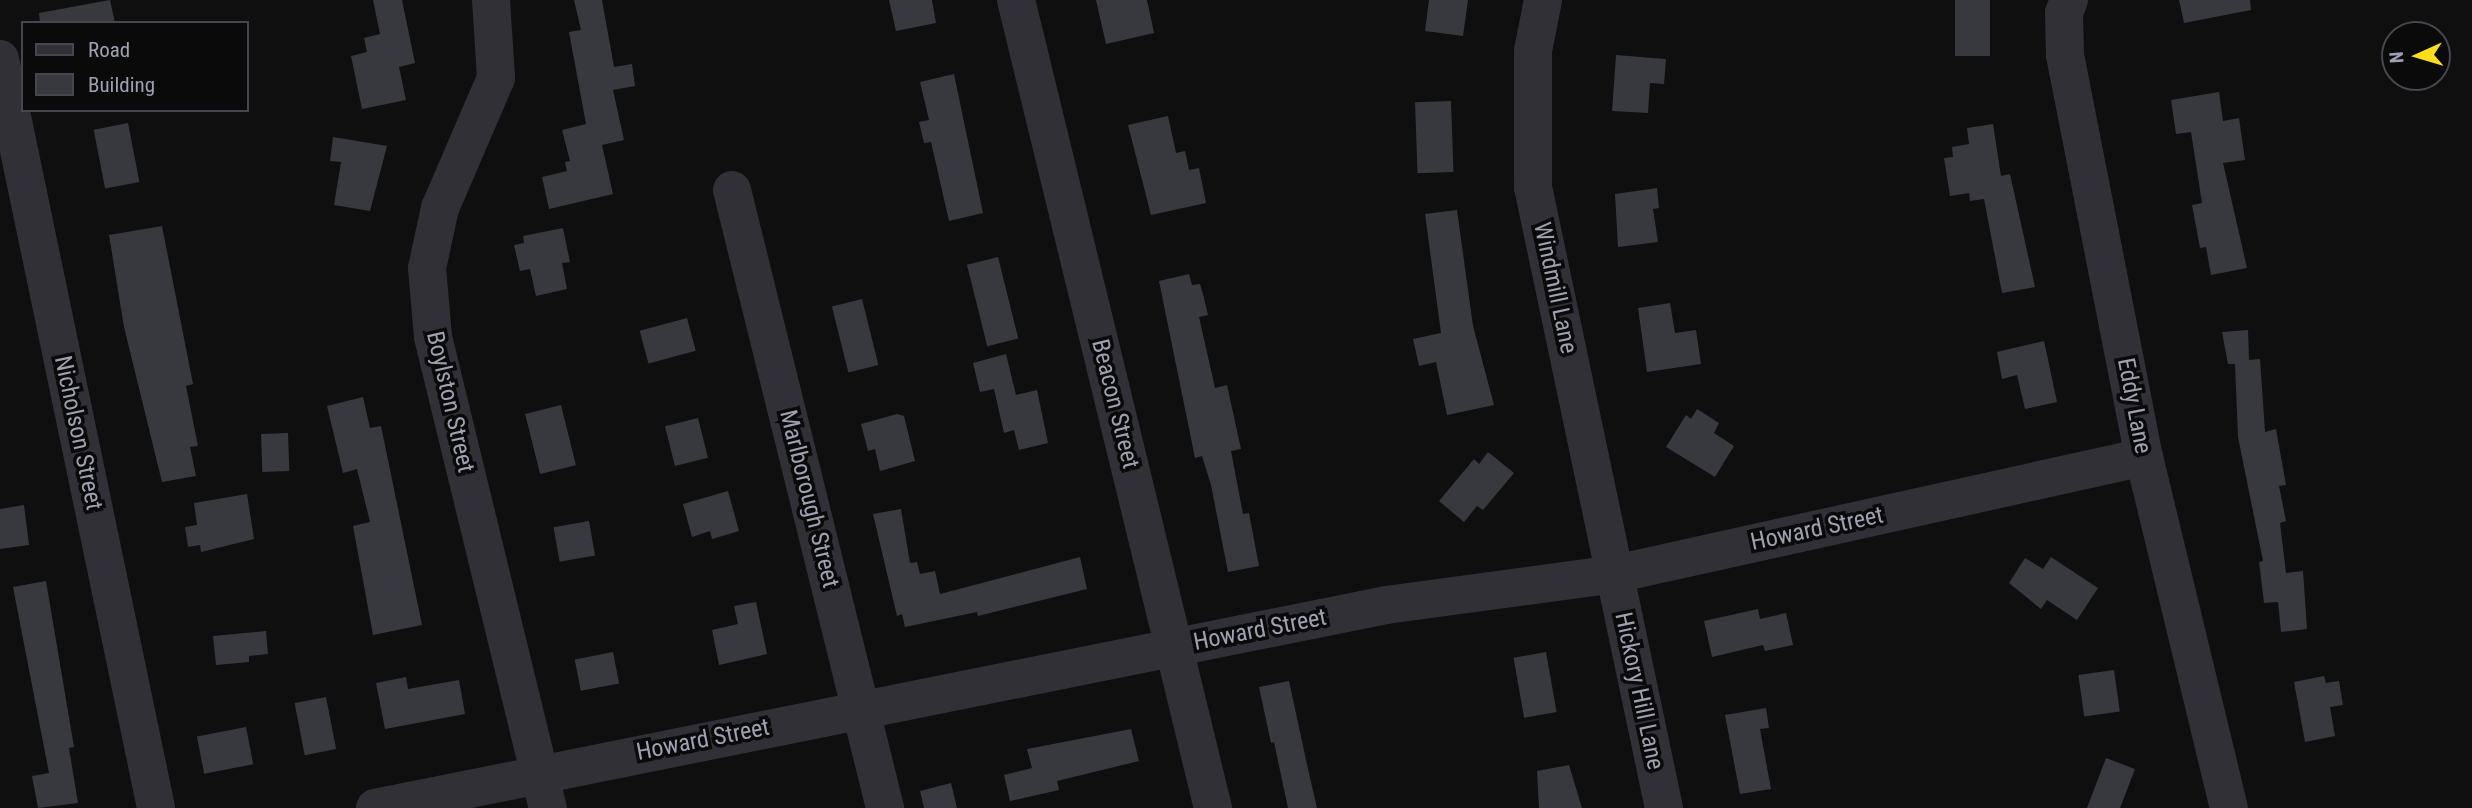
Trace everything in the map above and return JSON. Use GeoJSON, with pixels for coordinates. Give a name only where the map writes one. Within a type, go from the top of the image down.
{"type":"FeatureCollection","features":[{"type":"Feature","properties":{"kind":"street","name":"Boylston Street"},"geometry":{"type":"LineString","coordinates":[[491,0],[496,78],[440,208],[427,268],[433,337],[544,790]]}},
{"type":"Feature","properties":{"kind":"street","name":"Beacon Street"},"geometry":{"type":"LineString","coordinates":[[1016,0],[1213,808]]}},
{"type":"Feature","properties":{"kind":"street","name":"Windmill Lane"},"geometry":{"type":"LineString","coordinates":[[1543,0],[1534,51],[1533,187],[1615,574]]}},
{"type":"Feature","properties":{"kind":"street","name":"Eddy Lane"},"geometry":{"type":"LineString","coordinates":[[2068,0],[2064,13],[2065,55],[2144,457],[2229,808]]}},
{"type":"Feature","properties":{"kind":"street","name":"Nicholson Street"},"geometry":{"type":"LineString","coordinates":[[0,59],[156,808]]}},
{"type":"Feature","properties":{"kind":"street","name":"Marlborough Street"},"geometry":{"type":"LineString","coordinates":[[732,190],[885,808]]}},
{"type":"Feature","properties":{"kind":"street","name":"Howard Street"},"geometry":{"type":"LineString","coordinates":[[375,808],[544,790],[862,708],[1386,605],[1615,574],[2144,457]]}},
{"type":"Feature","properties":{"kind":"street","name":"Hickory Hill Lane"},"geometry":{"type":"LineString","coordinates":[[1615,574],[1664,808]]}},
{"type":"Feature","properties":{"kind":"building"},"geometry":{"type":"Polygon","coordinates":[[[110,0],[115,21],[40,21],[39,13],[110,0]]]}},
{"type":"Feature","properties":{"kind":"building"},"geometry":{"type":"Polygon","coordinates":[[[373,0],[402,0],[415,63],[399,67],[406,100],[362,109],[351,56],[367,52],[364,38],[380,34],[373,0]]]}},
{"type":"Feature","properties":{"kind":"building"},"geometry":{"type":"Polygon","coordinates":[[[574,0],[602,0],[614,67],[632,64],[635,86],[613,90],[624,140],[602,145],[613,194],[549,209],[542,177],[567,171],[565,162],[570,161],[562,130],[586,124],[569,32],[581,30],[574,0]]]}},
{"type":"Feature","properties":{"kind":"building"},"geometry":{"type":"Polygon","coordinates":[[[889,0],[932,0],[936,23],[896,31],[889,0]]]}},
{"type":"Feature","properties":{"kind":"building"},"geometry":{"type":"Polygon","coordinates":[[[1096,0],[1147,0],[1154,33],[1106,44],[1096,0]]]}},
{"type":"Feature","properties":{"kind":"building"},"geometry":{"type":"Polygon","coordinates":[[[1429,0],[1468,0],[1463,36],[1425,31],[1429,0]]]}},
{"type":"Feature","properties":{"kind":"building"},"geometry":{"type":"Polygon","coordinates":[[[1955,0],[1990,0],[1990,56],[1955,56],[1955,0]]]}},
{"type":"Feature","properties":{"kind":"building"},"geometry":{"type":"Polygon","coordinates":[[[2179,0],[2250,0],[2251,10],[2184,23],[2179,0]]]}},
{"type":"Feature","properties":{"kind":"building"},"geometry":{"type":"Polygon","coordinates":[[[1616,55],[1666,59],[1664,84],[1650,83],[1648,113],[1612,111],[1616,55]]]}},
{"type":"Feature","properties":{"kind":"building"},"geometry":{"type":"Polygon","coordinates":[[[954,74],[983,213],[949,221],[931,142],[924,143],[919,122],[929,120],[920,82],[954,74]]]}},
{"type":"Feature","properties":{"kind":"building"},"geometry":{"type":"Polygon","coordinates":[[[2219,92],[2223,121],[2239,118],[2245,160],[2223,163],[2247,268],[2211,275],[2206,247],[2200,248],[2192,205],[2202,203],[2191,132],[2176,134],[2171,100],[2219,92]]]}},
{"type":"Feature","properties":{"kind":"building"},"geometry":{"type":"Polygon","coordinates":[[[1451,101],[1453,172],[1417,173],[1415,102],[1451,101]]]}},
{"type":"Feature","properties":{"kind":"building"},"geometry":{"type":"Polygon","coordinates":[[[1168,116],[1176,153],[1185,151],[1189,170],[1199,168],[1206,203],[1151,215],[1128,125],[1168,116]]]}},
{"type":"Feature","properties":{"kind":"building"},"geometry":{"type":"Polygon","coordinates":[[[128,123],[139,182],[105,189],[94,130],[128,123]]]}},
{"type":"Feature","properties":{"kind":"building"},"geometry":{"type":"Polygon","coordinates":[[[1993,124],[2001,176],[2010,174],[2035,287],[2002,293],[1984,199],[1970,201],[1969,193],[1950,196],[1944,158],[1953,157],[1952,147],[1969,144],[1967,128],[1993,124]]]}},
{"type":"Feature","properties":{"kind":"building"},"geometry":{"type":"Polygon","coordinates":[[[333,137],[387,146],[370,211],[334,205],[341,162],[330,161],[333,137]]]}},
{"type":"Feature","properties":{"kind":"building"},"geometry":{"type":"Polygon","coordinates":[[[1657,188],[1659,208],[1653,209],[1658,242],[1618,247],[1615,194],[1657,188]]]}},
{"type":"Feature","properties":{"kind":"building"},"geometry":{"type":"Polygon","coordinates":[[[1457,210],[1473,326],[1494,405],[1447,415],[1436,362],[1419,366],[1413,339],[1441,333],[1425,214],[1457,210]]]}},
{"type":"Feature","properties":{"kind":"building"},"geometry":{"type":"Polygon","coordinates":[[[162,226],[193,384],[186,386],[198,446],[190,447],[196,476],[162,482],[124,327],[109,235],[162,226]]]}},
{"type":"Feature","properties":{"kind":"building"},"geometry":{"type":"Polygon","coordinates":[[[563,228],[570,262],[562,263],[567,289],[536,296],[530,269],[520,271],[514,245],[524,243],[523,236],[563,228]]]}},
{"type":"Feature","properties":{"kind":"building"},"geometry":{"type":"Polygon","coordinates":[[[998,257],[1018,339],[987,346],[967,265],[998,257]]]}},
{"type":"Feature","properties":{"kind":"building"},"geometry":{"type":"Polygon","coordinates":[[[1189,274],[1192,285],[1200,284],[1208,315],[1199,317],[1215,388],[1227,385],[1241,449],[1231,451],[1243,514],[1249,513],[1259,566],[1228,572],[1211,485],[1202,456],[1195,458],[1159,281],[1189,274]]]}},
{"type":"Feature","properties":{"kind":"building"},"geometry":{"type":"Polygon","coordinates":[[[862,299],[878,365],[848,372],[832,306],[862,299]]]}},
{"type":"Feature","properties":{"kind":"building"},"geometry":{"type":"Polygon","coordinates":[[[1670,303],[1675,333],[1696,330],[1701,364],[1647,372],[1638,308],[1670,303]]]}},
{"type":"Feature","properties":{"kind":"building"},"geometry":{"type":"Polygon","coordinates":[[[687,318],[696,351],[648,364],[640,331],[687,318]]]}},
{"type":"Feature","properties":{"kind":"building"},"geometry":{"type":"Polygon","coordinates":[[[2248,330],[2249,360],[2260,359],[2265,432],[2276,429],[2286,485],[2279,486],[2286,521],[2280,523],[2286,573],[2303,571],[2307,629],[2281,632],[2278,602],[2264,603],[2259,562],[2263,561],[2238,437],[2235,364],[2228,364],[2222,332],[2248,330]]]}},
{"type":"Feature","properties":{"kind":"building"},"geometry":{"type":"Polygon","coordinates":[[[2044,341],[2057,402],[2025,409],[2017,375],[2002,379],[1997,352],[2044,341]]]}},
{"type":"Feature","properties":{"kind":"building"},"geometry":{"type":"Polygon","coordinates":[[[1006,354],[1016,395],[1037,390],[1048,443],[1019,450],[1014,430],[1004,433],[994,389],[980,392],[973,363],[1006,354]]]}},
{"type":"Feature","properties":{"kind":"building"},"geometry":{"type":"Polygon","coordinates":[[[363,397],[370,428],[381,426],[422,625],[373,635],[353,526],[370,522],[357,469],[343,473],[327,406],[363,397]]]}},
{"type":"Feature","properties":{"kind":"building"},"geometry":{"type":"Polygon","coordinates":[[[561,405],[576,465],[540,474],[525,414],[561,405]]]}},
{"type":"Feature","properties":{"kind":"building"},"geometry":{"type":"Polygon","coordinates":[[[1697,409],[1719,423],[1714,433],[1734,446],[1715,477],[1666,447],[1686,415],[1691,419],[1697,409]]]}},
{"type":"Feature","properties":{"kind":"building"},"geometry":{"type":"Polygon","coordinates":[[[897,414],[904,416],[915,461],[880,471],[875,449],[868,451],[861,424],[897,414]]]}},
{"type":"Feature","properties":{"kind":"building"},"geometry":{"type":"Polygon","coordinates":[[[698,418],[708,458],[675,466],[665,426],[698,418]]]}},
{"type":"Feature","properties":{"kind":"building"},"geometry":{"type":"Polygon","coordinates":[[[288,433],[289,471],[262,472],[261,434],[288,433]]]}},
{"type":"Feature","properties":{"kind":"building"},"geometry":{"type":"Polygon","coordinates":[[[1488,452],[1514,473],[1483,510],[1477,506],[1464,522],[1439,501],[1474,459],[1479,464],[1488,452]]]}},
{"type":"Feature","properties":{"kind":"building"},"geometry":{"type":"Polygon","coordinates":[[[728,491],[739,531],[712,539],[710,531],[692,537],[683,504],[728,491]]]}},
{"type":"Feature","properties":{"kind":"building"},"geometry":{"type":"Polygon","coordinates":[[[247,494],[254,539],[201,552],[200,545],[188,547],[185,527],[197,525],[194,503],[247,494]]]}},
{"type":"Feature","properties":{"kind":"building"},"geometry":{"type":"Polygon","coordinates":[[[24,505],[29,545],[0,549],[0,509],[24,505]]]}},
{"type":"Feature","properties":{"kind":"building"},"geometry":{"type":"Polygon","coordinates":[[[901,509],[910,563],[917,562],[920,574],[935,571],[940,594],[1080,557],[1087,589],[978,616],[977,612],[905,627],[902,614],[897,616],[873,514],[901,509]]]}},
{"type":"Feature","properties":{"kind":"building"},"geometry":{"type":"Polygon","coordinates":[[[589,521],[595,555],[560,562],[554,527],[589,521]]]}},
{"type":"Feature","properties":{"kind":"building"},"geometry":{"type":"Polygon","coordinates":[[[2051,557],[2098,588],[2077,620],[2047,600],[2041,609],[2009,583],[2025,558],[2043,569],[2051,557]]]}},
{"type":"Feature","properties":{"kind":"building"},"geometry":{"type":"Polygon","coordinates":[[[46,581],[74,747],[69,748],[78,803],[38,808],[32,776],[49,773],[13,587],[46,581]]]}},
{"type":"Feature","properties":{"kind":"building"},"geometry":{"type":"Polygon","coordinates":[[[756,602],[767,654],[719,665],[712,630],[738,624],[734,606],[756,602]]]}},
{"type":"Feature","properties":{"kind":"building"},"geometry":{"type":"Polygon","coordinates":[[[1758,609],[1760,619],[1786,613],[1793,645],[1765,651],[1763,645],[1712,657],[1704,621],[1758,609]]]}},
{"type":"Feature","properties":{"kind":"building"},"geometry":{"type":"Polygon","coordinates":[[[266,631],[268,654],[249,656],[249,662],[216,665],[213,636],[266,631]]]}},
{"type":"Feature","properties":{"kind":"building"},"geometry":{"type":"Polygon","coordinates":[[[613,652],[619,683],[581,691],[575,659],[613,652]]]}},
{"type":"Feature","properties":{"kind":"building"},"geometry":{"type":"Polygon","coordinates":[[[1546,652],[1557,712],[1524,718],[1514,658],[1546,652]]]}},
{"type":"Feature","properties":{"kind":"building"},"geometry":{"type":"Polygon","coordinates":[[[2114,670],[2120,712],[2084,717],[2078,675],[2114,670]]]}},
{"type":"Feature","properties":{"kind":"building"},"geometry":{"type":"Polygon","coordinates":[[[2324,676],[2326,683],[2339,681],[2343,705],[2330,707],[2335,736],[2305,742],[2294,682],[2324,676]]]}},
{"type":"Feature","properties":{"kind":"building"},"geometry":{"type":"Polygon","coordinates":[[[406,677],[408,689],[459,680],[465,714],[385,729],[376,683],[406,677]]]}},
{"type":"Feature","properties":{"kind":"building"},"geometry":{"type":"Polygon","coordinates":[[[1289,681],[1317,808],[1288,808],[1274,742],[1271,743],[1259,687],[1289,681]]]}},
{"type":"Feature","properties":{"kind":"building"},"geometry":{"type":"Polygon","coordinates":[[[326,697],[336,749],[305,755],[295,703],[326,697]]]}},
{"type":"Feature","properties":{"kind":"building"},"geometry":{"type":"Polygon","coordinates":[[[1766,708],[1769,728],[1760,729],[1771,789],[1740,794],[1725,715],[1766,708]]]}},
{"type":"Feature","properties":{"kind":"building"},"geometry":{"type":"Polygon","coordinates":[[[246,727],[253,764],[204,774],[197,737],[246,727]]]}},
{"type":"Feature","properties":{"kind":"building"},"geometry":{"type":"Polygon","coordinates":[[[1131,729],[1139,761],[1057,781],[1059,790],[1010,801],[1004,775],[1032,768],[1027,749],[1131,729]]]}},
{"type":"Feature","properties":{"kind":"building"},"geometry":{"type":"Polygon","coordinates":[[[2106,758],[2135,769],[2120,808],[2087,808],[2106,758]]]}},
{"type":"Feature","properties":{"kind":"building"},"geometry":{"type":"Polygon","coordinates":[[[1569,765],[1582,808],[1539,808],[1537,771],[1569,765]]]}},
{"type":"Feature","properties":{"kind":"building"},"geometry":{"type":"Polygon","coordinates":[[[951,783],[957,808],[924,808],[920,791],[951,783]]]}}]}
